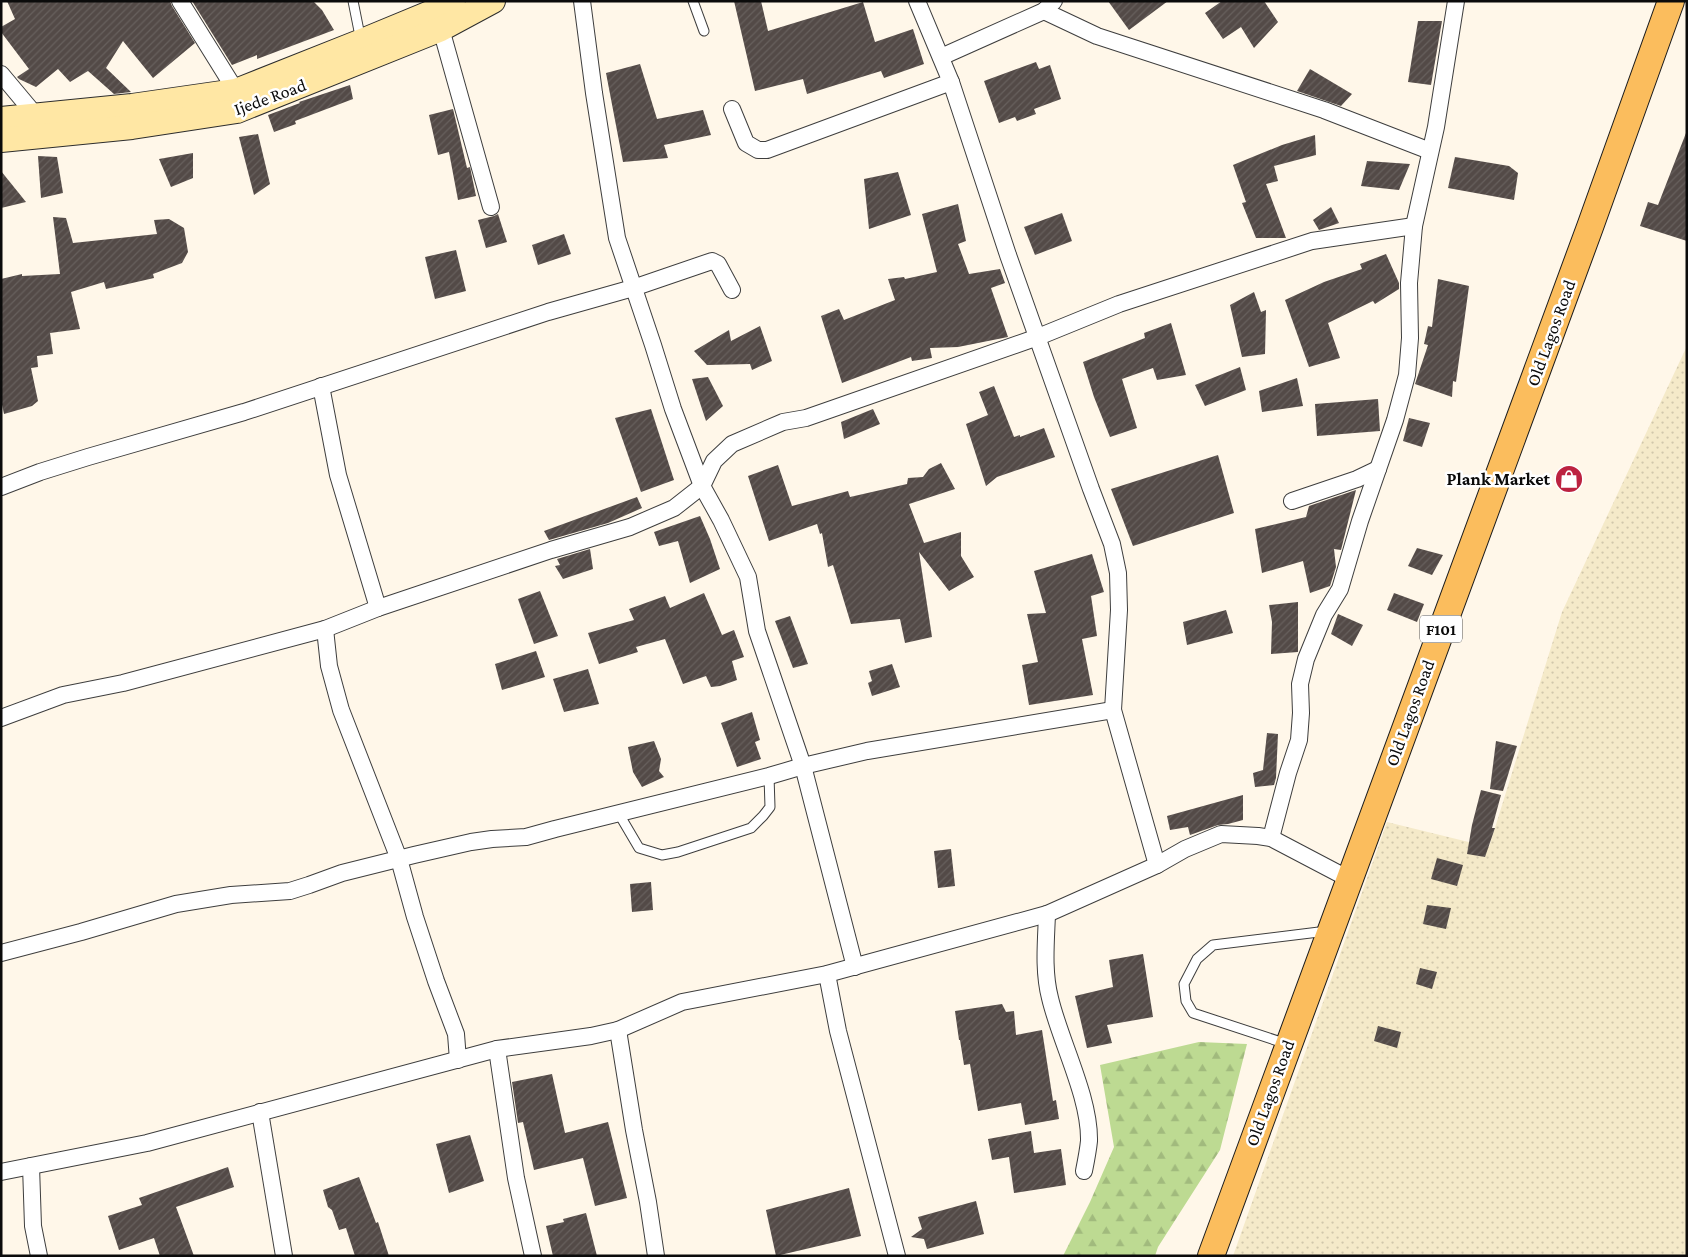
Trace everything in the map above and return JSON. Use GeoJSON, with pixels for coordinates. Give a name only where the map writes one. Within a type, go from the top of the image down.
{"type":"FeatureCollection","features":[{"type":"Feature","properties":{"kind":"main road","name":"Ijede Road"},"geometry":{"type":"LineString","coordinates":[[1,120],[132,106],[236,91],[438,10],[453,1]]}},
{"type":"Feature","properties":{"kind":"main road","name":"Ijede Road"},"geometry":{"type":"LineString","coordinates":[[1,140],[132,127],[238,111],[442,29],[493,1]]}},
{"type":"Feature","properties":{"kind":"main road","name":"Old Lagos Road"},"geometry":{"type":"LineString","coordinates":[[1211,1256],[1587,236],[1671,1]]}},
{"type":"Feature","properties":{"kind":"street"},"geometry":{"type":"LineString","coordinates":[[180,1],[236,91]]}},
{"type":"Feature","properties":{"kind":"street"},"geometry":{"type":"LineString","coordinates":[[582,1],[594,93],[617,238],[673,409],[702,486],[721,520],[748,577],[757,631],[802,766],[855,967]]}},
{"type":"Feature","properties":{"kind":"street"},"geometry":{"type":"LineString","coordinates":[[917,1],[951,82],[1008,255],[1112,544],[1118,573],[1119,610],[1114,710],[1157,865]]}},
{"type":"Feature","properties":{"kind":"street"},"geometry":{"type":"LineString","coordinates":[[1270,838],[1298,740],[1301,713],[1300,684],[1306,659],[1324,615],[1340,589],[1395,420],[1407,375],[1410,338],[1409,283],[1414,226],[1436,127],[1456,1]]}},
{"type":"Feature","properties":{"kind":"street"},"geometry":{"type":"LineString","coordinates":[[941,57],[1049,6],[1097,36],[1158,58],[1324,110],[1430,151]]}},
{"type":"Feature","properties":{"kind":"street"},"geometry":{"type":"LineString","coordinates":[[442,29],[491,206]]}},
{"type":"Feature","properties":{"kind":"street"},"geometry":{"type":"LineString","coordinates":[[1,74],[37,117]]}},
{"type":"Feature","properties":{"kind":"street"},"geometry":{"type":"LineString","coordinates":[[732,109],[746,143],[758,150],[767,150],[951,82]]}},
{"type":"Feature","properties":{"kind":"street"},"geometry":{"type":"LineString","coordinates":[[1,718],[64,694],[122,683],[325,629],[378,608],[551,550],[630,526],[674,508],[702,486],[714,462],[732,444],[783,422],[806,418],[1038,337],[1119,304],[1312,241],[1414,226]]}},
{"type":"Feature","properties":{"kind":"street"},"geometry":{"type":"LineString","coordinates":[[1,487],[88,457],[244,412],[548,312],[633,288],[712,261],[718,264],[732,290]]}},
{"type":"Feature","properties":{"kind":"street"},"geometry":{"type":"LineString","coordinates":[[321,386],[338,476],[378,608]]}},
{"type":"Feature","properties":{"kind":"street"},"geometry":{"type":"LineString","coordinates":[[1292,501],[1357,479],[1378,469]]}},
{"type":"Feature","properties":{"kind":"street"},"geometry":{"type":"LineString","coordinates":[[325,629],[328,666],[341,710],[399,859],[415,918],[456,1034],[458,1060]]}},
{"type":"Feature","properties":{"kind":"street"},"geometry":{"type":"LineString","coordinates":[[1,953],[176,904],[231,895],[290,891],[342,872],[471,842],[526,838],[555,829],[867,751],[1114,710]]}},
{"type":"Feature","properties":{"kind":"street"},"geometry":{"type":"LineString","coordinates":[[1,1172],[147,1143],[497,1049],[591,1036],[618,1030],[682,1002],[827,974],[1048,914],[1157,865],[1185,849],[1222,834],[1270,838],[1349,878]]}},
{"type":"Feature","properties":{"kind":"street"},"geometry":{"type":"LineString","coordinates":[[1048,914],[1046,969],[1050,998],[1087,1120],[1089,1141],[1084,1171]]}},
{"type":"Feature","properties":{"kind":"street"},"geometry":{"type":"LineString","coordinates":[[827,974],[838,1031],[897,1256]]}},
{"type":"Feature","properties":{"kind":"street"},"geometry":{"type":"LineString","coordinates":[[618,1030],[656,1256]]}},
{"type":"Feature","properties":{"kind":"street"},"geometry":{"type":"LineString","coordinates":[[497,1049],[516,1178],[533,1256]]}},
{"type":"Feature","properties":{"kind":"street"},"geometry":{"type":"LineString","coordinates":[[260,1112],[284,1256]]}},
{"type":"Feature","properties":{"kind":"street"},"geometry":{"type":"LineString","coordinates":[[31,1166],[33,1226],[39,1256]]}},
{"type":"Feature","properties":{"kind":"lane"},"geometry":{"type":"LineString","coordinates":[[353,1],[362,41]]}},
{"type":"Feature","properties":{"kind":"lane"},"geometry":{"type":"LineString","coordinates":[[693,1],[704,31]]}},
{"type":"Feature","properties":{"kind":"lane"},"geometry":{"type":"LineString","coordinates":[[619,814],[640,848],[662,854],[678,852],[751,828],[764,816],[770,807],[769,776]]}},
{"type":"Feature","properties":{"kind":"lane"},"geometry":{"type":"LineString","coordinates":[[1288,1044],[1193,1013],[1186,1002],[1184,984],[1197,960],[1213,944],[1330,930]]}},
{"type":"Feature","properties":{"kind":"shaded area"},"geometry":{"type":"Polygon","coordinates":[[[1687,346],[1687,1256],[1233,1256],[1387,822],[1489,847],[1562,612],[1687,346]]]}},
{"type":"Feature","properties":{"kind":"green space"},"geometry":{"type":"Polygon","coordinates":[[[1199,1042],[1247,1044],[1220,1150],[1158,1247],[1155,1256],[1063,1256],[1090,1202],[1114,1147],[1100,1065],[1199,1042]]]}},
{"type":"Feature","properties":{"kind":"building"},"geometry":{"type":"Polygon","coordinates":[[[7,1],[170,1],[195,43],[153,78],[123,41],[106,68],[131,92],[114,94],[88,71],[70,82],[58,69],[36,87],[17,77],[29,69],[1,32],[1,27],[15,19],[7,1]]]}},
{"type":"Feature","properties":{"kind":"building"},"geometry":{"type":"Polygon","coordinates":[[[192,1],[313,1],[322,10],[334,30],[257,59],[257,55],[232,65],[192,1]]]}},
{"type":"Feature","properties":{"kind":"building"},"geometry":{"type":"Polygon","coordinates":[[[734,1],[761,1],[768,31],[863,2],[875,42],[913,29],[924,64],[884,78],[881,71],[807,94],[803,79],[755,91],[734,1]]]}},
{"type":"Feature","properties":{"kind":"building"},"geometry":{"type":"Polygon","coordinates":[[[1108,1],[1168,1],[1129,30],[1108,1]]]}},
{"type":"Feature","properties":{"kind":"building"},"geometry":{"type":"Polygon","coordinates":[[[1222,1],[1264,1],[1278,22],[1254,48],[1241,27],[1223,39],[1205,13],[1222,1]]]}},
{"type":"Feature","properties":{"kind":"building"},"geometry":{"type":"Polygon","coordinates":[[[1418,21],[1442,21],[1431,85],[1408,82],[1418,21]]]}},
{"type":"Feature","properties":{"kind":"building"},"geometry":{"type":"Polygon","coordinates":[[[1036,62],[1039,69],[1050,65],[1061,99],[1034,109],[1036,114],[1017,121],[1015,117],[999,123],[984,81],[1036,62]]]}},
{"type":"Feature","properties":{"kind":"building"},"geometry":{"type":"Polygon","coordinates":[[[640,64],[657,119],[703,110],[711,135],[664,145],[668,158],[623,162],[606,73],[640,64]]]}},
{"type":"Feature","properties":{"kind":"building"},"geometry":{"type":"Polygon","coordinates":[[[1310,69],[1352,94],[1341,106],[1297,91],[1310,69]]]}},
{"type":"Feature","properties":{"kind":"building"},"geometry":{"type":"Polygon","coordinates":[[[350,85],[353,99],[295,121],[296,124],[274,132],[268,115],[299,102],[350,85]]]}},
{"type":"Feature","properties":{"kind":"building"},"geometry":{"type":"Polygon","coordinates":[[[453,109],[467,168],[470,167],[476,196],[458,200],[449,152],[438,155],[429,115],[453,109]]]}},
{"type":"Feature","properties":{"kind":"building"},"geometry":{"type":"Polygon","coordinates":[[[1686,133],[1687,241],[1640,226],[1648,202],[1658,205],[1686,133]]]}},
{"type":"Feature","properties":{"kind":"building"},"geometry":{"type":"Polygon","coordinates":[[[258,134],[270,184],[254,195],[239,137],[258,134]]]}},
{"type":"Feature","properties":{"kind":"building"},"geometry":{"type":"Polygon","coordinates":[[[1315,135],[1316,155],[1274,166],[1278,181],[1266,184],[1286,238],[1256,238],[1242,203],[1246,202],[1233,165],[1282,145],[1315,135]]]}},
{"type":"Feature","properties":{"kind":"building"},"geometry":{"type":"Polygon","coordinates":[[[193,153],[193,178],[171,187],[159,159],[193,153]]]}},
{"type":"Feature","properties":{"kind":"building"},"geometry":{"type":"Polygon","coordinates":[[[38,156],[57,157],[63,193],[41,198],[38,156]]]}},
{"type":"Feature","properties":{"kind":"building"},"geometry":{"type":"Polygon","coordinates":[[[1455,157],[1509,166],[1518,173],[1514,200],[1448,188],[1455,157]]]}},
{"type":"Feature","properties":{"kind":"building"},"geometry":{"type":"Polygon","coordinates":[[[1367,161],[1410,164],[1399,190],[1361,186],[1367,161]]]}},
{"type":"Feature","properties":{"kind":"building"},"geometry":{"type":"Polygon","coordinates":[[[1,171],[26,202],[1,208],[1,171]]]}},
{"type":"Feature","properties":{"kind":"building"},"geometry":{"type":"Polygon","coordinates":[[[898,172],[911,215],[869,229],[864,179],[898,172]]]}},
{"type":"Feature","properties":{"kind":"building"},"geometry":{"type":"Polygon","coordinates":[[[958,204],[966,241],[958,244],[969,274],[1000,269],[1005,283],[991,288],[1008,337],[958,347],[930,348],[932,358],[912,361],[911,357],[842,383],[821,316],[839,309],[844,320],[895,300],[888,279],[904,277],[905,279],[937,272],[922,214],[958,204]]]}},
{"type":"Feature","properties":{"kind":"building"},"geometry":{"type":"Polygon","coordinates":[[[1331,207],[1339,223],[1319,230],[1313,220],[1331,207]]]}},
{"type":"Feature","properties":{"kind":"building"},"geometry":{"type":"Polygon","coordinates":[[[1062,213],[1072,241],[1035,255],[1024,227],[1062,213]]]}},
{"type":"Feature","properties":{"kind":"building"},"geometry":{"type":"Polygon","coordinates":[[[498,214],[507,242],[486,248],[478,220],[498,214]]]}},
{"type":"Feature","properties":{"kind":"building"},"geometry":{"type":"Polygon","coordinates":[[[53,217],[66,218],[73,243],[157,234],[154,220],[169,219],[184,228],[188,252],[182,263],[153,274],[154,278],[106,289],[104,282],[71,292],[80,329],[50,333],[53,354],[37,356],[38,367],[31,368],[38,401],[32,406],[4,414],[1,400],[1,279],[22,274],[22,276],[60,274],[53,217]]]}},
{"type":"Feature","properties":{"kind":"building"},"geometry":{"type":"Polygon","coordinates":[[[564,234],[571,254],[538,265],[532,245],[564,234]]]}},
{"type":"Feature","properties":{"kind":"building"},"geometry":{"type":"Polygon","coordinates":[[[456,250],[466,291],[435,299],[425,257],[456,250]]]}},
{"type":"Feature","properties":{"kind":"building"},"geometry":{"type":"Polygon","coordinates":[[[1386,254],[1399,283],[1399,289],[1375,304],[1373,301],[1328,323],[1340,358],[1309,367],[1285,300],[1324,282],[1362,269],[1360,264],[1386,254]]]}},
{"type":"Feature","properties":{"kind":"building"},"geometry":{"type":"Polygon","coordinates":[[[1438,279],[1469,286],[1456,382],[1453,381],[1452,397],[1415,384],[1428,345],[1424,344],[1428,326],[1432,327],[1438,279]]]}},
{"type":"Feature","properties":{"kind":"building"},"geometry":{"type":"Polygon","coordinates":[[[1254,292],[1261,312],[1266,310],[1265,354],[1242,357],[1230,305],[1254,292]]]}},
{"type":"Feature","properties":{"kind":"building"},"geometry":{"type":"Polygon","coordinates":[[[1171,323],[1186,375],[1157,380],[1153,368],[1122,379],[1137,428],[1110,437],[1094,397],[1083,362],[1145,338],[1144,333],[1171,323]]]}},
{"type":"Feature","properties":{"kind":"building"},"geometry":{"type":"Polygon","coordinates":[[[760,326],[772,361],[752,370],[750,364],[707,365],[694,351],[729,330],[731,341],[760,326]]]}},
{"type":"Feature","properties":{"kind":"building"},"geometry":{"type":"Polygon","coordinates":[[[1240,367],[1246,390],[1205,406],[1195,385],[1240,367]]]}},
{"type":"Feature","properties":{"kind":"building"},"geometry":{"type":"Polygon","coordinates":[[[708,377],[723,406],[706,421],[692,379],[708,377]]]}},
{"type":"Feature","properties":{"kind":"building"},"geometry":{"type":"Polygon","coordinates":[[[1297,378],[1303,406],[1262,412],[1259,391],[1297,378]]]}},
{"type":"Feature","properties":{"kind":"building"},"geometry":{"type":"Polygon","coordinates":[[[994,386],[1014,437],[1020,435],[1020,437],[1044,428],[1055,457],[997,477],[986,486],[966,424],[988,415],[979,392],[994,386]]]}},
{"type":"Feature","properties":{"kind":"building"},"geometry":{"type":"Polygon","coordinates":[[[1378,399],[1380,431],[1317,436],[1315,404],[1378,399]]]}},
{"type":"Feature","properties":{"kind":"building"},"geometry":{"type":"Polygon","coordinates":[[[651,409],[674,480],[641,492],[615,418],[651,409]]]}},
{"type":"Feature","properties":{"kind":"building"},"geometry":{"type":"Polygon","coordinates":[[[873,409],[880,424],[844,439],[841,422],[873,409]]]}},
{"type":"Feature","properties":{"kind":"building"},"geometry":{"type":"Polygon","coordinates":[[[1409,418],[1430,423],[1422,447],[1403,441],[1409,418]]]}},
{"type":"Feature","properties":{"kind":"building"},"geometry":{"type":"Polygon","coordinates":[[[1218,455],[1234,513],[1133,546],[1111,489],[1218,455]]]}},
{"type":"Feature","properties":{"kind":"building"},"geometry":{"type":"Polygon","coordinates":[[[941,463],[955,489],[909,504],[924,543],[961,532],[961,556],[974,577],[949,591],[919,552],[932,637],[905,643],[900,619],[851,624],[833,565],[828,567],[822,533],[820,534],[817,524],[769,541],[748,476],[778,465],[792,506],[848,491],[850,497],[907,484],[908,478],[923,477],[929,469],[941,463]]]}},
{"type":"Feature","properties":{"kind":"building"},"geometry":{"type":"Polygon","coordinates":[[[1356,490],[1341,550],[1334,549],[1336,567],[1330,586],[1310,593],[1303,561],[1262,573],[1255,529],[1306,517],[1309,506],[1356,490]]]}},
{"type":"Feature","properties":{"kind":"building"},"geometry":{"type":"Polygon","coordinates":[[[637,497],[642,508],[608,523],[549,540],[544,531],[637,497]]]}},
{"type":"Feature","properties":{"kind":"building"},"geometry":{"type":"Polygon","coordinates":[[[700,516],[720,569],[690,583],[678,541],[659,546],[654,532],[700,516]]]}},
{"type":"Feature","properties":{"kind":"building"},"geometry":{"type":"Polygon","coordinates":[[[1417,548],[1443,555],[1432,575],[1408,566],[1417,548]]]}},
{"type":"Feature","properties":{"kind":"building"},"geometry":{"type":"Polygon","coordinates":[[[590,549],[593,569],[563,579],[555,566],[560,565],[557,559],[590,549]]]}},
{"type":"Feature","properties":{"kind":"building"},"geometry":{"type":"Polygon","coordinates":[[[1092,554],[1104,592],[1091,596],[1097,636],[1082,639],[1093,695],[1029,705],[1022,665],[1038,662],[1027,614],[1046,613],[1034,571],[1092,554]]]}},
{"type":"Feature","properties":{"kind":"building"},"geometry":{"type":"Polygon","coordinates":[[[540,591],[558,636],[534,644],[518,599],[540,591]]]}},
{"type":"Feature","properties":{"kind":"building"},"geometry":{"type":"Polygon","coordinates":[[[704,593],[722,635],[734,630],[744,657],[732,661],[737,680],[711,687],[706,676],[683,684],[665,639],[636,647],[638,652],[599,664],[588,633],[634,620],[629,609],[665,596],[670,608],[704,593]]]}},
{"type":"Feature","properties":{"kind":"building"},"geometry":{"type":"Polygon","coordinates":[[[1394,593],[1424,604],[1417,622],[1387,610],[1394,593]]]}},
{"type":"Feature","properties":{"kind":"building"},"geometry":{"type":"Polygon","coordinates":[[[1298,602],[1298,652],[1271,654],[1272,622],[1269,605],[1298,602]]]}},
{"type":"Feature","properties":{"kind":"building"},"geometry":{"type":"Polygon","coordinates":[[[1226,610],[1233,633],[1187,645],[1183,622],[1226,610]]]}},
{"type":"Feature","properties":{"kind":"building"},"geometry":{"type":"Polygon","coordinates":[[[1338,614],[1363,625],[1352,646],[1331,634],[1338,614]]]}},
{"type":"Feature","properties":{"kind":"building"},"geometry":{"type":"Polygon","coordinates":[[[790,616],[808,664],[793,668],[775,621],[790,616]]]}},
{"type":"Feature","properties":{"kind":"building"},"geometry":{"type":"Polygon","coordinates":[[[536,651],[545,677],[502,690],[495,664],[536,651]]]}},
{"type":"Feature","properties":{"kind":"building"},"geometry":{"type":"Polygon","coordinates":[[[892,664],[900,687],[872,696],[868,683],[872,681],[869,671],[892,664]]]}},
{"type":"Feature","properties":{"kind":"building"},"geometry":{"type":"Polygon","coordinates":[[[588,669],[599,704],[564,712],[553,679],[588,669]]]}},
{"type":"Feature","properties":{"kind":"building"},"geometry":{"type":"Polygon","coordinates":[[[752,712],[760,740],[755,742],[761,759],[737,767],[721,723],[752,712]]]}},
{"type":"Feature","properties":{"kind":"building"},"geometry":{"type":"Polygon","coordinates":[[[1267,733],[1278,734],[1276,778],[1274,785],[1255,787],[1253,773],[1263,770],[1267,733]]]}},
{"type":"Feature","properties":{"kind":"building"},"geometry":{"type":"Polygon","coordinates":[[[654,741],[661,759],[659,771],[664,777],[642,787],[633,772],[628,747],[654,741]]]}},
{"type":"Feature","properties":{"kind":"building"},"geometry":{"type":"Polygon","coordinates":[[[1496,741],[1517,746],[1503,791],[1490,789],[1496,741]]]}},
{"type":"Feature","properties":{"kind":"building"},"geometry":{"type":"Polygon","coordinates":[[[1481,790],[1501,795],[1492,828],[1495,828],[1485,857],[1467,854],[1481,790]]]}},
{"type":"Feature","properties":{"kind":"building"},"geometry":{"type":"Polygon","coordinates":[[[1243,795],[1243,820],[1218,825],[1190,835],[1188,827],[1170,830],[1167,816],[1243,795]]]}},
{"type":"Feature","properties":{"kind":"building"},"geometry":{"type":"Polygon","coordinates":[[[951,849],[955,886],[938,888],[934,851],[951,849]]]}},
{"type":"Feature","properties":{"kind":"building"},"geometry":{"type":"Polygon","coordinates":[[[1437,858],[1463,865],[1457,886],[1431,879],[1437,858]]]}},
{"type":"Feature","properties":{"kind":"building"},"geometry":{"type":"Polygon","coordinates":[[[651,882],[653,910],[632,912],[630,884],[651,882]]]}},
{"type":"Feature","properties":{"kind":"building"},"geometry":{"type":"Polygon","coordinates":[[[1427,905],[1451,908],[1446,929],[1423,924],[1427,905]]]}},
{"type":"Feature","properties":{"kind":"building"},"geometry":{"type":"Polygon","coordinates":[[[1143,954],[1153,1017],[1107,1025],[1112,1043],[1087,1048],[1075,996],[1113,987],[1109,960],[1143,954]]]}},
{"type":"Feature","properties":{"kind":"building"},"geometry":{"type":"Polygon","coordinates":[[[1420,968],[1437,972],[1432,989],[1416,984],[1420,968]]]}},
{"type":"Feature","properties":{"kind":"building"},"geometry":{"type":"Polygon","coordinates":[[[1002,1004],[1006,1012],[1014,1011],[1016,1035],[1042,1030],[1053,1101],[1056,1100],[1059,1119],[1025,1125],[1021,1103],[978,1111],[970,1064],[964,1065],[955,1011],[1002,1004]]]}},
{"type":"Feature","properties":{"kind":"building"},"geometry":{"type":"Polygon","coordinates":[[[1378,1026],[1401,1032],[1397,1048],[1374,1041],[1378,1026]]]}},
{"type":"Feature","properties":{"kind":"building"},"geometry":{"type":"Polygon","coordinates":[[[552,1074],[565,1133],[608,1122],[627,1198],[595,1206],[583,1158],[534,1170],[523,1122],[518,1123],[512,1082],[552,1074]]]}},
{"type":"Feature","properties":{"kind":"building"},"geometry":{"type":"Polygon","coordinates":[[[1031,1131],[1034,1153],[1061,1149],[1066,1185],[1014,1193],[1009,1157],[992,1160],[988,1139],[1031,1131]]]}},
{"type":"Feature","properties":{"kind":"building"},"geometry":{"type":"Polygon","coordinates":[[[470,1135],[484,1181],[449,1193],[436,1144],[470,1135]]]}},
{"type":"Feature","properties":{"kind":"building"},"geometry":{"type":"Polygon","coordinates":[[[228,1167],[234,1187],[176,1207],[194,1256],[160,1256],[154,1238],[119,1250],[108,1216],[142,1205],[139,1198],[228,1167]]]}},
{"type":"Feature","properties":{"kind":"building"},"geometry":{"type":"Polygon","coordinates":[[[359,1177],[376,1223],[378,1222],[389,1256],[355,1256],[346,1228],[339,1230],[332,1210],[328,1207],[323,1190],[359,1177]]]}},
{"type":"Feature","properties":{"kind":"building"},"geometry":{"type":"Polygon","coordinates":[[[849,1188],[861,1236],[776,1256],[766,1210],[849,1188]]]}},
{"type":"Feature","properties":{"kind":"building"},"geometry":{"type":"Polygon","coordinates":[[[976,1201],[984,1234],[927,1249],[924,1239],[911,1237],[922,1229],[918,1217],[976,1201]]]}},
{"type":"Feature","properties":{"kind":"building"},"geometry":{"type":"Polygon","coordinates":[[[586,1213],[597,1256],[553,1256],[546,1226],[564,1222],[563,1219],[586,1213]]]}},
{"type":"Feature","properties":{"kind":"place","name":"Plank Market"},"geometry":{"type":"Point","coordinates":[1569,479]}}]}
